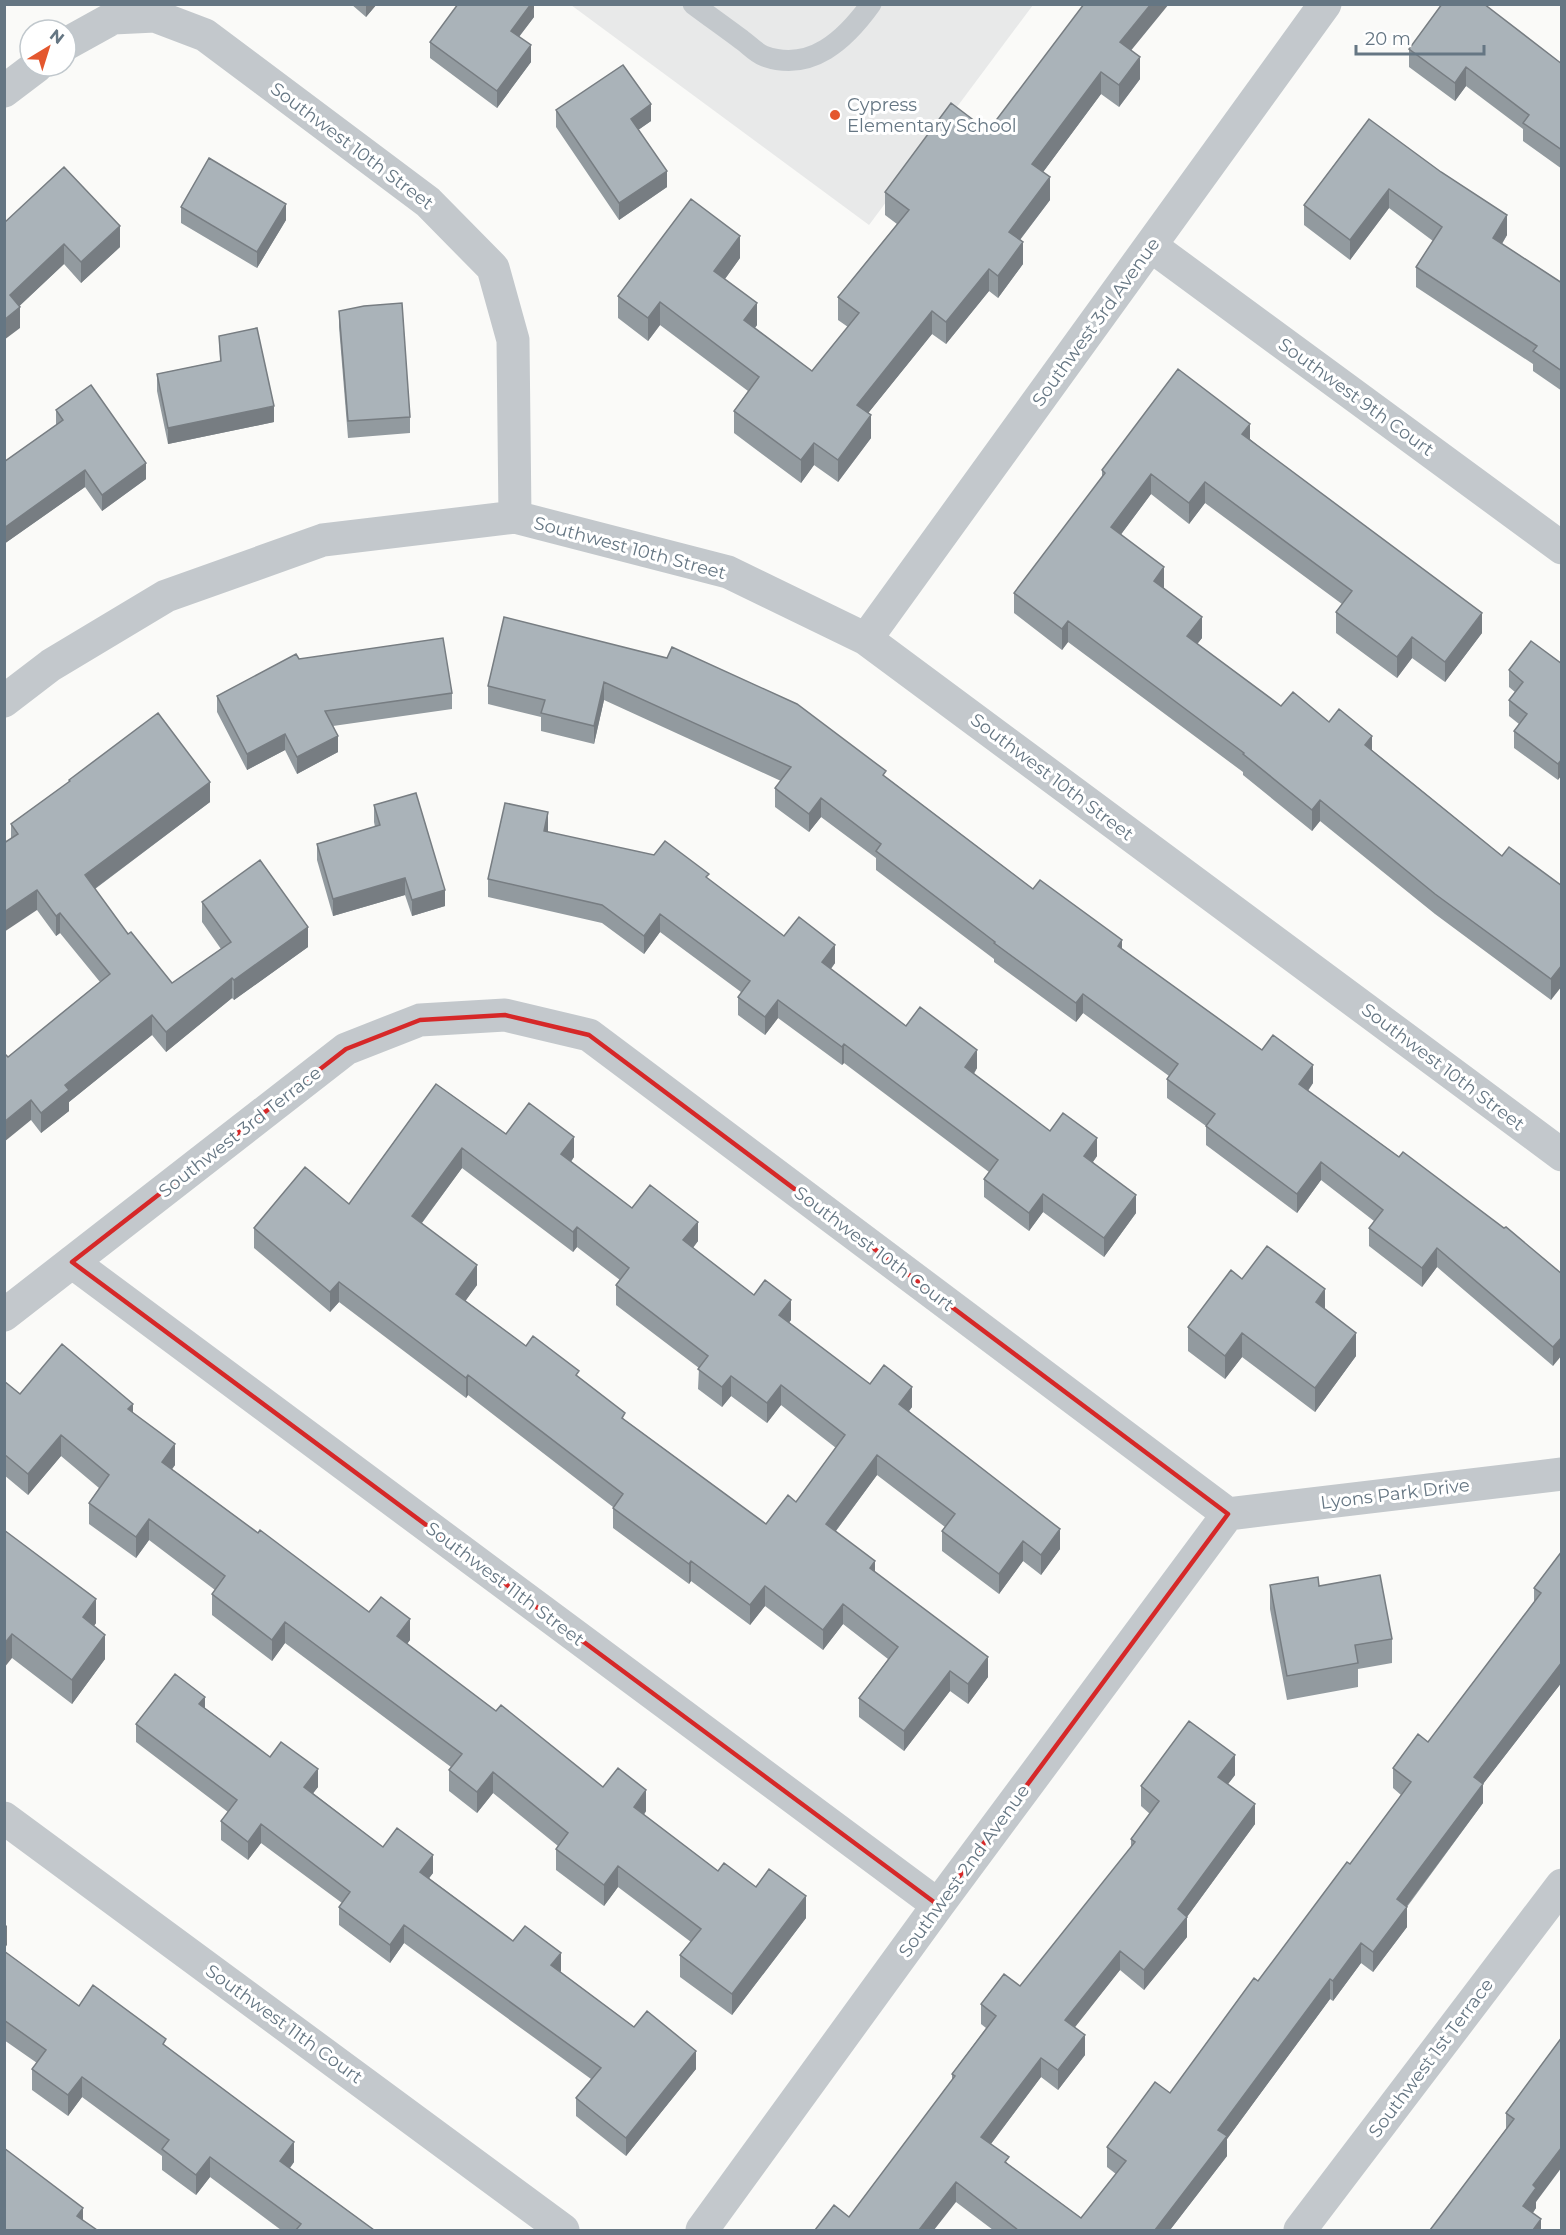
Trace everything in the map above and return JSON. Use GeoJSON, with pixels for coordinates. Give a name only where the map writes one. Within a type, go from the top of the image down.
{"type":"FeatureCollection","features":[{"type":"Feature","properties":{"kind":"street","name":"Southwest 3rd Avenue"},"geometry":{"type":"LineString","coordinates":[[866,639],[1325,4]]}},
{"type":"Feature","properties":{"kind":"street","name":"Southwest 10th Street"},"geometry":{"type":"LineString","coordinates":[[78,37],[113,18],[155,16],[205,35],[428,202],[493,268],[513,340],[515,517],[728,572],[866,639],[1562,1155]]}},
{"type":"Feature","properties":{"kind":"street"},"geometry":{"type":"LineString","coordinates":[[4,91],[21,78]]}},
{"type":"Feature","properties":{"kind":"street","name":"Southwest 9th Court"},"geometry":{"type":"LineString","coordinates":[[1151,246],[1562,548]]}},
{"type":"Feature","properties":{"kind":"street"},"geometry":{"type":"LineString","coordinates":[[4,701],[51,665],[166,596],[323,540],[515,517]]}},
{"type":"Feature","properties":{"kind":"street","name":"Southwest 3rd Terrace"},"geometry":{"type":"LineString","coordinates":[[4,1315],[346,1050],[420,1020],[505,1016]]}},
{"type":"Feature","properties":{"kind":"street","name":"Southwest 10th Court"},"geometry":{"type":"LineString","coordinates":[[505,1016],[589,1035],[1228,1514]]}},
{"type":"Feature","properties":{"kind":"street","name":"Southwest 11th Street"},"geometry":{"type":"LineString","coordinates":[[72,1262],[938,1905]]}},
{"type":"Feature","properties":{"kind":"street","name":"Lyons Park Drive"},"geometry":{"type":"LineString","coordinates":[[1228,1514],[1562,1474]]}},
{"type":"Feature","properties":{"kind":"street","name":"Southwest 2nd Avenue"},"geometry":{"type":"LineString","coordinates":[[702,2230],[938,1905],[1228,1514]]}},
{"type":"Feature","properties":{"kind":"street","name":"Southwest 11th Court"},"geometry":{"type":"LineString","coordinates":[[4,1818],[563,2230]]}},
{"type":"Feature","properties":{"kind":"street","name":"Southwest 1st Terrace"},"geometry":{"type":"LineString","coordinates":[[1300,2230],[1562,1885]]}},
{"type":"Feature","properties":{"kind":"lane"},"geometry":{"type":"LineString","coordinates":[[693,4],[762,55],[781,60],[803,59],[824,53],[850,32],[872,4]]}},
{"type":"Feature","properties":{"kind":"highlighted area"},"geometry":{"type":"Polygon","coordinates":[[[505,1015],[589,1035],[1228,1514],[938,1905],[72,1262],[346,1049],[420,1020],[505,1015]]]}},
{"type":"Feature","properties":{"kind":"shaded area","name":"Cypress Elementary School"},"geometry":{"type":"Polygon","coordinates":[[[571,5],[1033,5],[869,225],[571,5]]]}},
{"type":"Feature","properties":{"kind":"building"},"geometry":{"type":"Polygon","coordinates":[[[458,4],[531,4],[511,31],[531,45],[497,91],[430,42],[458,4]]]}},
{"type":"Feature","properties":{"kind":"building"},"geometry":{"type":"Polygon","coordinates":[[[1084,4],[1151,4],[1120,42],[1140,57],[1119,85],[1101,72],[1032,164],[1050,177],[1009,232],[1023,242],[998,276],[989,269],[946,322],[932,311],[857,405],[871,415],[838,460],[814,443],[801,460],[734,411],[759,377],[660,302],[648,318],[618,296],[691,199],[740,236],[714,271],[757,303],[744,320],[812,371],[859,313],[838,297],[909,210],[885,192],[951,103],[988,131],[1084,4]]]}},
{"type":"Feature","properties":{"kind":"building"},"geometry":{"type":"Polygon","coordinates":[[[1442,4],[1484,4],[1562,64],[1562,150],[1523,123],[1529,115],[1466,67],[1455,83],[1409,49],[1442,4]]]}},
{"type":"Feature","properties":{"kind":"building"},"geometry":{"type":"Polygon","coordinates":[[[623,65],[651,104],[631,119],[667,171],[619,203],[556,110],[623,65]]]}},
{"type":"Feature","properties":{"kind":"building"},"geometry":{"type":"Polygon","coordinates":[[[1369,119],[1441,172],[1507,215],[1493,238],[1562,283],[1562,371],[1533,351],[1537,346],[1416,267],[1442,227],[1389,189],[1350,240],[1304,205],[1369,119]]]}},
{"type":"Feature","properties":{"kind":"building"},"geometry":{"type":"Polygon","coordinates":[[[209,158],[286,204],[257,252],[181,207],[209,158]]]}},
{"type":"Feature","properties":{"kind":"building"},"geometry":{"type":"Polygon","coordinates":[[[64,167],[120,226],[81,262],[64,244],[10,295],[20,307],[4,320],[4,223],[64,167]]]}},
{"type":"Feature","properties":{"kind":"building"},"geometry":{"type":"Polygon","coordinates":[[[402,303],[410,417],[348,421],[339,311],[364,306],[402,303]]]}},
{"type":"Feature","properties":{"kind":"building"},"geometry":{"type":"Polygon","coordinates":[[[257,328],[274,406],[168,428],[157,374],[221,361],[219,336],[257,328]]]}},
{"type":"Feature","properties":{"kind":"building"},"geometry":{"type":"Polygon","coordinates":[[[1178,369],[1250,424],[1242,434],[1482,613],[1445,662],[1412,637],[1397,657],[1336,612],[1352,591],[1205,482],[1189,503],[1151,474],[1111,527],[1164,567],[1154,581],[1202,617],[1187,636],[1281,706],[1293,692],[1329,722],[1339,709],[1372,736],[1365,745],[1502,856],[1509,847],[1562,886],[1562,965],[1551,979],[1435,894],[1320,800],[1312,810],[1244,753],[1068,621],[1062,629],[1014,593],[1105,473],[1102,470],[1178,369]]]}},
{"type":"Feature","properties":{"kind":"building"},"geometry":{"type":"Polygon","coordinates":[[[91,385],[146,463],[102,495],[85,470],[4,528],[4,462],[63,420],[56,410],[91,385]]]}},
{"type":"Feature","properties":{"kind":"building"},"geometry":{"type":"Polygon","coordinates":[[[504,617],[667,658],[672,647],[797,704],[886,771],[883,775],[1033,889],[1040,880],[1122,940],[1118,946],[1262,1050],[1273,1035],[1313,1065],[1299,1084],[1399,1157],[1403,1152],[1504,1228],[1506,1227],[1562,1274],[1562,1337],[1553,1347],[1437,1248],[1422,1268],[1369,1228],[1383,1210],[1321,1162],[1297,1194],[1206,1126],[1215,1114],[1167,1079],[1178,1064],[1083,994],[1076,1003],[994,943],[876,851],[881,844],[821,798],[809,814],[775,788],[791,767],[604,682],[594,726],[541,713],[545,700],[488,686],[504,617]]]}},
{"type":"Feature","properties":{"kind":"building"},"geometry":{"type":"Polygon","coordinates":[[[443,638],[452,693],[325,711],[338,736],[297,757],[285,734],[247,754],[217,696],[296,654],[299,659],[443,638]]]}},
{"type":"Feature","properties":{"kind":"building"},"geometry":{"type":"Polygon","coordinates":[[[1531,641],[1562,664],[1562,759],[1558,764],[1514,731],[1527,714],[1509,700],[1523,682],[1509,670],[1531,641]]]}},
{"type":"Feature","properties":{"kind":"building"},"geometry":{"type":"Polygon","coordinates":[[[158,713],[210,782],[85,875],[128,934],[131,932],[172,983],[231,942],[202,902],[260,860],[308,927],[234,980],[232,978],[166,1032],[152,1015],[65,1085],[69,1090],[41,1113],[31,1100],[4,1122],[4,1053],[8,1057],[110,974],[60,913],[56,916],[37,890],[4,912],[4,843],[18,834],[11,824],[158,713]]]}},
{"type":"Feature","properties":{"kind":"building"},"geometry":{"type":"Polygon","coordinates":[[[416,793],[445,890],[412,900],[405,878],[333,899],[317,844],[380,825],[374,805],[416,793]]]}},
{"type":"Feature","properties":{"kind":"building"},"geometry":{"type":"Polygon","coordinates":[[[505,803],[548,812],[544,831],[654,855],[665,841],[709,874],[706,877],[784,936],[799,917],[835,945],[822,962],[906,1026],[920,1007],[977,1050],[965,1067],[1050,1131],[1063,1113],[1097,1138],[1084,1156],[1136,1195],[1104,1238],[1043,1194],[1029,1213],[984,1179],[998,1160],[844,1044],[842,1047],[778,1000],[765,1017],[738,997],[750,981],[660,914],[644,936],[602,905],[488,879],[505,803]]]}},
{"type":"Feature","properties":{"kind":"building"},"geometry":{"type":"Polygon","coordinates":[[[436,1084],[506,1134],[529,1103],[574,1137],[561,1154],[632,1208],[650,1185],[698,1222],[683,1240],[754,1295],[765,1280],[791,1300],[779,1315],[870,1384],[884,1365],[912,1387],[899,1404],[1060,1529],[1041,1555],[1023,1541],[999,1574],[942,1531],[955,1514],[877,1455],[826,1524],[875,1561],[870,1568],[988,1657],[968,1684],[950,1671],[904,1731],[859,1698],[898,1647],[843,1604],[823,1630],[765,1586],[750,1605],[691,1561],[689,1564],[613,1508],[623,1494],[468,1375],[466,1378],[339,1282],[330,1292],[254,1228],[305,1167],[349,1204],[436,1084]],[[462,1148],[412,1216],[477,1265],[456,1294],[526,1346],[533,1336],[579,1371],[576,1375],[625,1413],[622,1418],[766,1524],[788,1495],[796,1502],[845,1435],[781,1385],[767,1403],[731,1376],[722,1387],[698,1369],[708,1356],[616,1285],[629,1268],[577,1227],[573,1232],[462,1148]]]}},
{"type":"Feature","properties":{"kind":"building"},"geometry":{"type":"Polygon","coordinates":[[[1267,1246],[1325,1289],[1316,1302],[1356,1333],[1315,1388],[1242,1333],[1225,1356],[1188,1327],[1231,1270],[1242,1279],[1267,1246]]]}},
{"type":"Feature","properties":{"kind":"building"},"geometry":{"type":"Polygon","coordinates":[[[62,1344],[133,1404],[128,1409],[175,1444],[162,1462],[258,1533],[260,1530],[369,1612],[381,1597],[410,1619],[397,1636],[496,1711],[501,1705],[603,1787],[618,1768],[646,1790],[634,1807],[718,1871],[724,1863],[756,1887],[769,1869],[806,1896],[732,1994],[680,1955],[701,1929],[618,1866],[604,1885],[556,1849],[568,1833],[493,1772],[477,1792],[449,1770],[462,1754],[285,1622],[272,1640],[212,1594],[225,1576],[149,1519],[136,1537],[89,1503],[109,1475],[61,1435],[28,1474],[4,1454],[4,1381],[20,1394],[62,1344]]]}},
{"type":"Feature","properties":{"kind":"building"},"geometry":{"type":"Polygon","coordinates":[[[4,1530],[96,1599],[83,1617],[105,1635],[72,1680],[12,1634],[4,1644],[4,1530]]]}},
{"type":"Feature","properties":{"kind":"building"},"geometry":{"type":"Polygon","coordinates":[[[1562,1551],[1562,1662],[1474,1777],[1483,1784],[1397,1899],[1407,1907],[1373,1952],[1361,1943],[1333,1981],[1330,1979],[1218,2130],[1227,2136],[1155,2230],[1018,2230],[956,2182],[919,2230],[815,2230],[834,2205],[849,2217],[955,2076],[952,2074],[996,2016],[981,2004],[1004,1974],[1020,1986],[1135,1842],[1131,1839],[1159,1801],[1141,1786],[1189,1721],[1235,1755],[1218,1777],[1255,1804],[1178,1909],[1187,1917],[1144,1970],[1120,1951],[1065,2020],[1085,2035],[1058,2070],[1041,2058],[981,2137],[1009,2157],[1005,2162],[1081,2218],[1126,2161],[1107,2147],[1155,2082],[1170,2093],[1254,1978],[1258,1981],[1347,1862],[1350,1864],[1411,1782],[1393,1768],[1418,1734],[1428,1742],[1541,1593],[1534,1588],[1562,1551]]]}},
{"type":"Feature","properties":{"kind":"building"},"geometry":{"type":"Polygon","coordinates":[[[1380,1575],[1392,1639],[1355,1645],[1358,1663],[1287,1676],[1270,1585],[1318,1577],[1319,1586],[1380,1575]]]}},
{"type":"Feature","properties":{"kind":"building"},"geometry":{"type":"Polygon","coordinates":[[[175,1674],[205,1697],[199,1704],[270,1757],[281,1742],[318,1769],[304,1787],[383,1847],[397,1828],[433,1855],[420,1872],[513,1941],[525,1926],[561,1953],[551,1965],[634,2027],[647,2011],[696,2051],[626,2138],[576,2098],[601,2068],[404,1925],[390,1945],[339,1907],[350,1892],[261,1824],[248,1842],[221,1821],[237,1800],[136,1724],[175,1674]]]}},
{"type":"Feature","properties":{"kind":"building"},"geometry":{"type":"Polygon","coordinates":[[[4,1951],[79,2006],[93,1985],[166,2039],[163,2044],[294,2142],[280,2161],[374,2230],[296,2230],[301,2224],[210,2157],[196,2175],[162,2149],[169,2140],[82,2077],[68,2095],[32,2069],[46,2050],[4,2020],[4,1951]]]}},
{"type":"Feature","properties":{"kind":"building"},"geometry":{"type":"Polygon","coordinates":[[[1562,2037],[1562,2147],[1533,2185],[1536,2188],[1523,2206],[1541,2219],[1533,2230],[1430,2230],[1514,2119],[1506,2113],[1562,2037]]]}},
{"type":"Feature","properties":{"kind":"building"},"geometry":{"type":"Polygon","coordinates":[[[4,2148],[83,2208],[77,2216],[97,2230],[4,2230],[4,2148]]]}},
{"type":"Feature","properties":{"kind":"place","name":"Cypress Elementary School"},"geometry":{"type":"Point","coordinates":[835,115]}}]}
